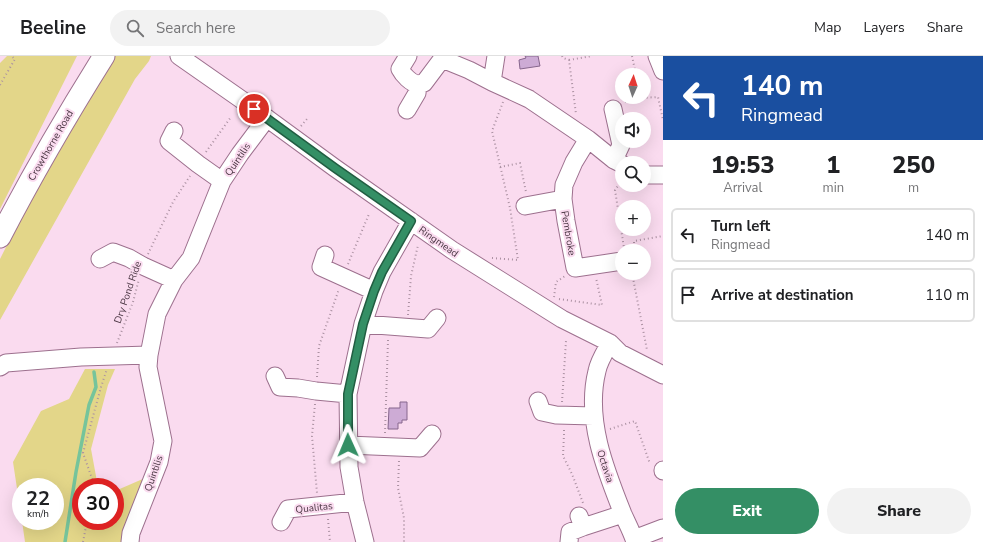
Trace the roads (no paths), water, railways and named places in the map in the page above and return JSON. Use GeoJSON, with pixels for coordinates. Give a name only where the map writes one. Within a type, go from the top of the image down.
{"type":"FeatureCollection","features":[{"type":"Feature","properties":{"kind":"main road","name":"Crowthorne Road"},"geometry":{"type":"LineString","coordinates":[[0,237],[18,202],[89,79],[104,56]]}},
{"type":"Feature","properties":{"kind":"street"},"geometry":{"type":"LineString","coordinates":[[89,79],[95,56]]}},
{"type":"Feature","properties":{"kind":"street","name":"Ringmead"},"geometry":{"type":"LineString","coordinates":[[179,56],[458,254],[562,319],[610,343],[623,345],[655,360]]}},
{"type":"Feature","properties":{"kind":"street"},"geometry":{"type":"LineString","coordinates":[[408,56],[400,69],[402,73],[412,82],[418,84],[424,83],[442,60],[469,70],[529,99],[584,136],[615,160]]}},
{"type":"Feature","properties":{"kind":"street"},"geometry":{"type":"LineString","coordinates":[[492,82],[496,56]]}},
{"type":"Feature","properties":{"kind":"street"},"geometry":{"type":"LineString","coordinates":[[657,56],[663,71]]}},
{"type":"Feature","properties":{"kind":"street"},"geometry":{"type":"LineString","coordinates":[[407,110],[417,93],[418,84]]}},
{"type":"Feature","properties":{"kind":"street"},"geometry":{"type":"LineString","coordinates":[[613,109],[621,145],[619,156]]}},
{"type":"Feature","properties":{"kind":"street","name":"Quintilis"},"geometry":{"type":"LineString","coordinates":[[130,542],[131,534],[159,462],[163,441],[148,367],[148,355],[157,314],[174,280],[191,258],[222,181],[267,118]]}},
{"type":"Feature","properties":{"kind":"street","name":"Quintilis"},"geometry":{"type":"LineString","coordinates":[[174,131],[169,141],[222,181]]}},
{"type":"Feature","properties":{"kind":"street","name":"Pembroke"},"geometry":{"type":"LineString","coordinates":[[584,136],[564,185],[563,199],[575,268],[615,262]]}},
{"type":"Feature","properties":{"kind":"street"},"geometry":{"type":"LineString","coordinates":[[651,175],[663,175]]}},
{"type":"Feature","properties":{"kind":"street","name":"Pembroke"},"geometry":{"type":"LineString","coordinates":[[527,205],[563,199]]}},
{"type":"Feature","properties":{"kind":"street"},"geometry":{"type":"LineString","coordinates":[[365,542],[355,502],[349,467],[348,394],[363,324],[374,291],[382,272],[411,221]]}},
{"type":"Feature","properties":{"kind":"street"},"geometry":{"type":"LineString","coordinates":[[100,259],[113,252],[135,256],[174,280]]}},
{"type":"Feature","properties":{"kind":"street"},"geometry":{"type":"LineString","coordinates":[[325,255],[321,267],[374,291]]}},
{"type":"Feature","properties":{"kind":"street"},"geometry":{"type":"LineString","coordinates":[[363,324],[388,326],[410,332],[428,329],[437,318]]}},
{"type":"Feature","properties":{"kind":"street","name":"Ringmead"},"geometry":{"type":"LineString","coordinates":[[610,343],[620,353],[663,375]]}},
{"type":"Feature","properties":{"kind":"street","name":"Octavia"},"geometry":{"type":"LineString","coordinates":[[610,343],[597,370],[594,392],[594,416],[605,466],[634,541],[663,528]]}},
{"type":"Feature","properties":{"kind":"street"},"geometry":{"type":"LineString","coordinates":[[0,367],[6,363],[81,357],[148,355]]}},
{"type":"Feature","properties":{"kind":"street"},"geometry":{"type":"LineString","coordinates":[[275,376],[280,387],[298,394],[316,392],[348,394]]}},
{"type":"Feature","properties":{"kind":"street"},"geometry":{"type":"LineString","coordinates":[[538,401],[542,412],[557,419],[594,416]]}},
{"type":"Feature","properties":{"kind":"street"},"geometry":{"type":"LineString","coordinates":[[348,445],[400,449],[420,448],[432,434]]}},
{"type":"Feature","properties":{"kind":"street","name":"Qualitas"},"geometry":{"type":"LineString","coordinates":[[281,522],[288,509],[299,501],[355,502]]}},
{"type":"Feature","properties":{"kind":"street"},"geometry":{"type":"LineString","coordinates":[[569,542],[570,532],[581,516],[623,514]]}},
{"type":"Feature","properties":{"kind":"waterway"},"geometry":{"type":"LineString","coordinates":[[65,542],[76,472],[89,405],[96,387],[94,372]]}}]}
